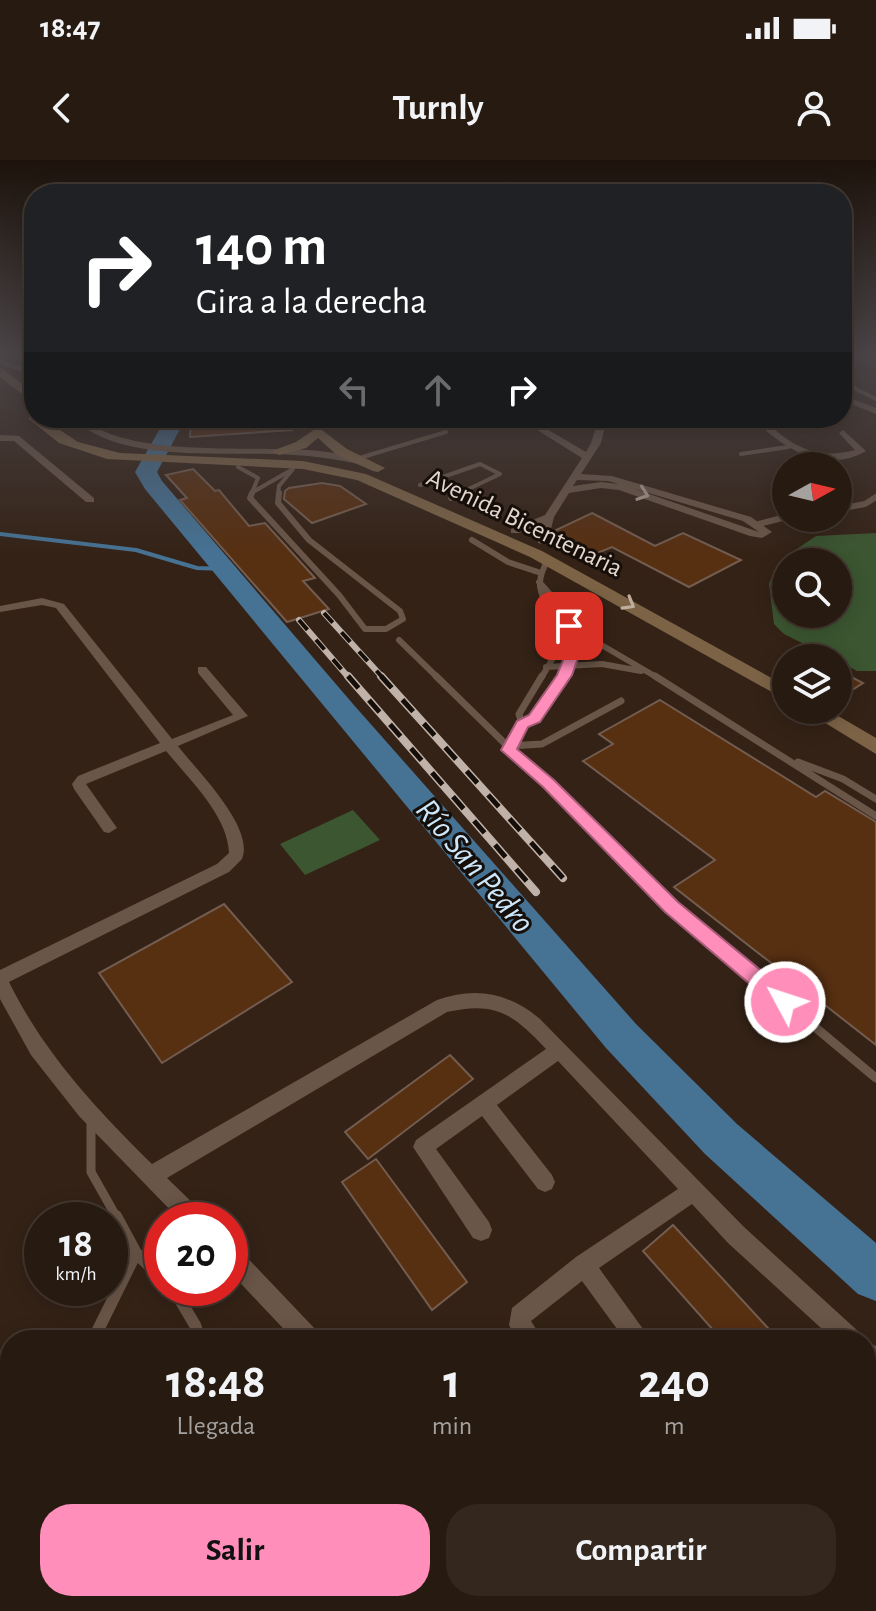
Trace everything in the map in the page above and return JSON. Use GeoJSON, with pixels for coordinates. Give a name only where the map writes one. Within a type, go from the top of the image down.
{"type":"FeatureCollection","features":[{"type":"Feature","properties":{"kind":"street"},"geometry":{"type":"LineString","coordinates":[[42,428],[54,444],[82,457],[120,462],[293,469],[365,486],[451,524],[541,558],[549,517],[577,477],[596,443],[600,428]]}},
{"type":"Feature","properties":{"kind":"street","name":"Avenida Bicentenaria"},"geometry":{"type":"LineString","coordinates":[[48,428],[59,440],[76,447],[120,457],[275,463],[342,471],[464,509],[541,558],[772,686]]}},
{"type":"Feature","properties":{"kind":"street","name":"Avenida Bicentenaria"},"geometry":{"type":"LineString","coordinates":[[61,428],[88,439],[128,449],[339,463],[373,473],[514,530],[541,558],[645,594],[772,668]]}},
{"type":"Feature","properties":{"kind":"street"},"geometry":{"type":"LineString","coordinates":[[87,428],[100,436],[124,442],[311,453],[360,461]]}},
{"type":"Feature","properties":{"kind":"street"},"geometry":{"type":"LineString","coordinates":[[279,451],[301,445],[313,428]]}},
{"type":"Feature","properties":{"kind":"street"},"geometry":{"type":"LineString","coordinates":[[293,469],[311,453],[316,428]]}},
{"type":"Feature","properties":{"kind":"street"},"geometry":{"type":"LineString","coordinates":[[321,428],[342,452],[420,485],[464,509]]}},
{"type":"Feature","properties":{"kind":"street"},"geometry":{"type":"LineString","coordinates":[[539,428],[587,457]]}},
{"type":"Feature","properties":{"kind":"street"},"geometry":{"type":"LineString","coordinates":[[768,428],[788,447],[813,455],[861,451],[843,433]]}},
{"type":"Feature","properties":{"kind":"street"},"geometry":{"type":"LineString","coordinates":[[0,438],[16,438],[90,500]]}},
{"type":"Feature","properties":{"kind":"street"},"geometry":{"type":"LineString","coordinates":[[567,490],[601,485],[620,487],[754,534],[765,534],[766,529],[759,524],[609,478],[577,477]]}},
{"type":"Feature","properties":{"kind":"street"},"geometry":{"type":"LineString","coordinates":[[514,530],[549,517]]}},
{"type":"Feature","properties":{"kind":"street"},"geometry":{"type":"LineString","coordinates":[[0,609],[42,601],[60,606],[233,827],[237,855],[223,868],[0,980],[13,1013],[66,1090],[177,1202]]}},
{"type":"Feature","properties":{"kind":"street"},"geometry":{"type":"LineString","coordinates":[[109,828],[79,784],[83,779],[241,716],[202,670]]}},
{"type":"Feature","properties":{"kind":"street"},"geometry":{"type":"LineString","coordinates":[[852,714],[876,727]]}},
{"type":"Feature","properties":{"kind":"street"},"geometry":{"type":"LineString","coordinates":[[837,724],[876,747]]}},
{"type":"Feature","properties":{"kind":"street"},"geometry":{"type":"LineString","coordinates":[[151,1176],[443,1005],[468,999],[514,1006],[736,1235],[840,1330]]}},
{"type":"Feature","properties":{"kind":"street"},"geometry":{"type":"LineString","coordinates":[[481,1230],[423,1147],[559,1050]]}},
{"type":"Feature","properties":{"kind":"street"},"geometry":{"type":"LineString","coordinates":[[484,1104],[545,1182]]}},
{"type":"Feature","properties":{"kind":"street"},"geometry":{"type":"LineString","coordinates":[[524,1330],[520,1316],[584,1265],[694,1191]]}},
{"type":"Feature","properties":{"kind":"street"},"geometry":{"type":"LineString","coordinates":[[584,1265],[632,1330]]}},
{"type":"Feature","properties":{"kind":"street"},"geometry":{"type":"LineString","coordinates":[[248,1275],[300,1330]]}},
{"type":"Feature","properties":{"kind":"lane"},"geometry":{"type":"LineString","coordinates":[[360,461],[446,432]]}},
{"type":"Feature","properties":{"kind":"lane"},"geometry":{"type":"LineString","coordinates":[[741,454],[788,447]]}},
{"type":"Feature","properties":{"kind":"lane"},"geometry":{"type":"LineString","coordinates":[[420,485],[480,464],[500,474],[464,509]]}},
{"type":"Feature","properties":{"kind":"lane"},"geometry":{"type":"LineString","coordinates":[[238,467],[258,478],[250,498],[339,595],[365,629],[381,631],[397,626],[403,619],[400,611],[309,540],[278,503],[279,486],[293,469]]}},
{"type":"Feature","properties":{"kind":"lane"},"geometry":{"type":"LineString","coordinates":[[252,492],[293,469]]}},
{"type":"Feature","properties":{"kind":"lane"},"geometry":{"type":"LineString","coordinates":[[852,506],[865,504],[876,497]]}},
{"type":"Feature","properties":{"kind":"lane"},"geometry":{"type":"LineString","coordinates":[[759,524],[772,521]]}},
{"type":"Feature","properties":{"kind":"lane"},"geometry":{"type":"LineString","coordinates":[[472,540],[508,562],[541,558],[538,594],[559,641],[519,714],[522,724]]}},
{"type":"Feature","properties":{"kind":"lane"},"geometry":{"type":"LineString","coordinates":[[509,748],[522,724],[535,718],[568,667],[571,647],[569,626],[556,599],[539,582]]}},
{"type":"Feature","properties":{"kind":"lane"},"geometry":{"type":"LineString","coordinates":[[569,626],[650,673],[876,816]]}},
{"type":"Feature","properties":{"kind":"lane"},"geometry":{"type":"LineString","coordinates":[[399,640],[671,907],[876,1078]]}},
{"type":"Feature","properties":{"kind":"lane"},"geometry":{"type":"LineString","coordinates":[[546,667],[602,664],[650,673]]}},
{"type":"Feature","properties":{"kind":"lane"},"geometry":{"type":"LineString","coordinates":[[509,748],[542,744],[621,701]]}},
{"type":"Feature","properties":{"kind":"lane"},"geometry":{"type":"LineString","coordinates":[[780,755],[843,779],[876,799]]}},
{"type":"Feature","properties":{"kind":"lane"},"geometry":{"type":"LineString","coordinates":[[91,1115],[91,1172],[136,1253],[144,1261]]}},
{"type":"Feature","properties":{"kind":"lane"},"geometry":{"type":"LineString","coordinates":[[98,1330],[136,1253]]}},
{"type":"Feature","properties":{"kind":"lane"},"geometry":{"type":"LineString","coordinates":[[184,1306],[197,1330]]}},
{"type":"Feature","properties":{"kind":"green space"},"geometry":{"type":"Polygon","coordinates":[[[876,533],[876,671],[852,668],[852,644],[804,644],[778,628],[852,628],[852,548],[798,548],[816,536],[876,533]]]}},
{"type":"Feature","properties":{"kind":"green space"},"geometry":{"type":"Polygon","coordinates":[[[772,576],[772,608],[769,584],[772,576]]]}},
{"type":"Feature","properties":{"kind":"green space"},"geometry":{"type":"Polygon","coordinates":[[[353,810],[380,840],[305,875],[280,844],[353,810]]]}},
{"type":"Feature","properties":{"kind":"building"},"geometry":{"type":"Polygon","coordinates":[[[190,428],[292,428],[292,430],[190,437],[190,428]]]}},
{"type":"Feature","properties":{"kind":"building"},"geometry":{"type":"Polygon","coordinates":[[[193,469],[215,491],[219,490],[249,526],[265,523],[315,578],[303,581],[329,609],[287,622],[180,500],[187,498],[166,475],[193,469]]]}},
{"type":"Feature","properties":{"kind":"building"},"geometry":{"type":"Polygon","coordinates":[[[322,483],[340,486],[366,504],[312,523],[284,499],[285,491],[289,488],[322,483]]]}},
{"type":"Feature","properties":{"kind":"building"},"geometry":{"type":"Polygon","coordinates":[[[592,513],[655,546],[683,533],[741,560],[689,587],[612,547],[595,554],[554,531],[592,513]]]}},
{"type":"Feature","properties":{"kind":"building"},"geometry":{"type":"Polygon","coordinates":[[[852,677],[863,683],[852,690],[852,677]]]}},
{"type":"Feature","properties":{"kind":"building"},"geometry":{"type":"Polygon","coordinates":[[[660,700],[816,797],[825,791],[876,822],[876,1045],[674,887],[715,860],[583,761],[613,744],[599,734],[660,700]]]}},
{"type":"Feature","properties":{"kind":"building"},"geometry":{"type":"Polygon","coordinates":[[[224,904],[292,982],[162,1063],[99,973],[224,904]]]}},
{"type":"Feature","properties":{"kind":"building"},"geometry":{"type":"Polygon","coordinates":[[[450,1055],[473,1079],[368,1159],[345,1132],[450,1055]]]}},
{"type":"Feature","properties":{"kind":"building"},"geometry":{"type":"Polygon","coordinates":[[[376,1159],[467,1282],[432,1310],[342,1182],[376,1159]]]}},
{"type":"Feature","properties":{"kind":"building"},"geometry":{"type":"Polygon","coordinates":[[[673,1225],[770,1330],[713,1330],[643,1251],[673,1225]]]}},
{"type":"Feature","properties":{"kind":"waterway","name":"Río San Pedro"},"geometry":{"type":"LineString","coordinates":[[170,428],[146,472],[153,484],[621,1036],[721,1139],[876,1276]]}},
{"type":"Feature","properties":{"kind":"waterway"},"geometry":{"type":"LineString","coordinates":[[0,534],[136,550],[197,568],[226,569]]}},
{"type":"Feature","properties":{"kind":"railway"},"geometry":{"type":"LineString","coordinates":[[324,613],[383,678]]}},
{"type":"Feature","properties":{"kind":"railway"},"geometry":{"type":"LineString","coordinates":[[299,620],[349,678]]}},
{"type":"Feature","properties":{"kind":"railway"},"geometry":{"type":"LineString","coordinates":[[348,676],[536,892]]}},
{"type":"Feature","properties":{"kind":"railway"},"geometry":{"type":"LineString","coordinates":[[381,676],[563,878]]}},
{"type":"Feature","properties":{"kind":"route"},"geometry":{"type":"LineString","coordinates":[[569,626],[571,658],[568,667],[535,718],[522,724],[509,750],[548,784],[671,907],[785,1002]]}}]}
